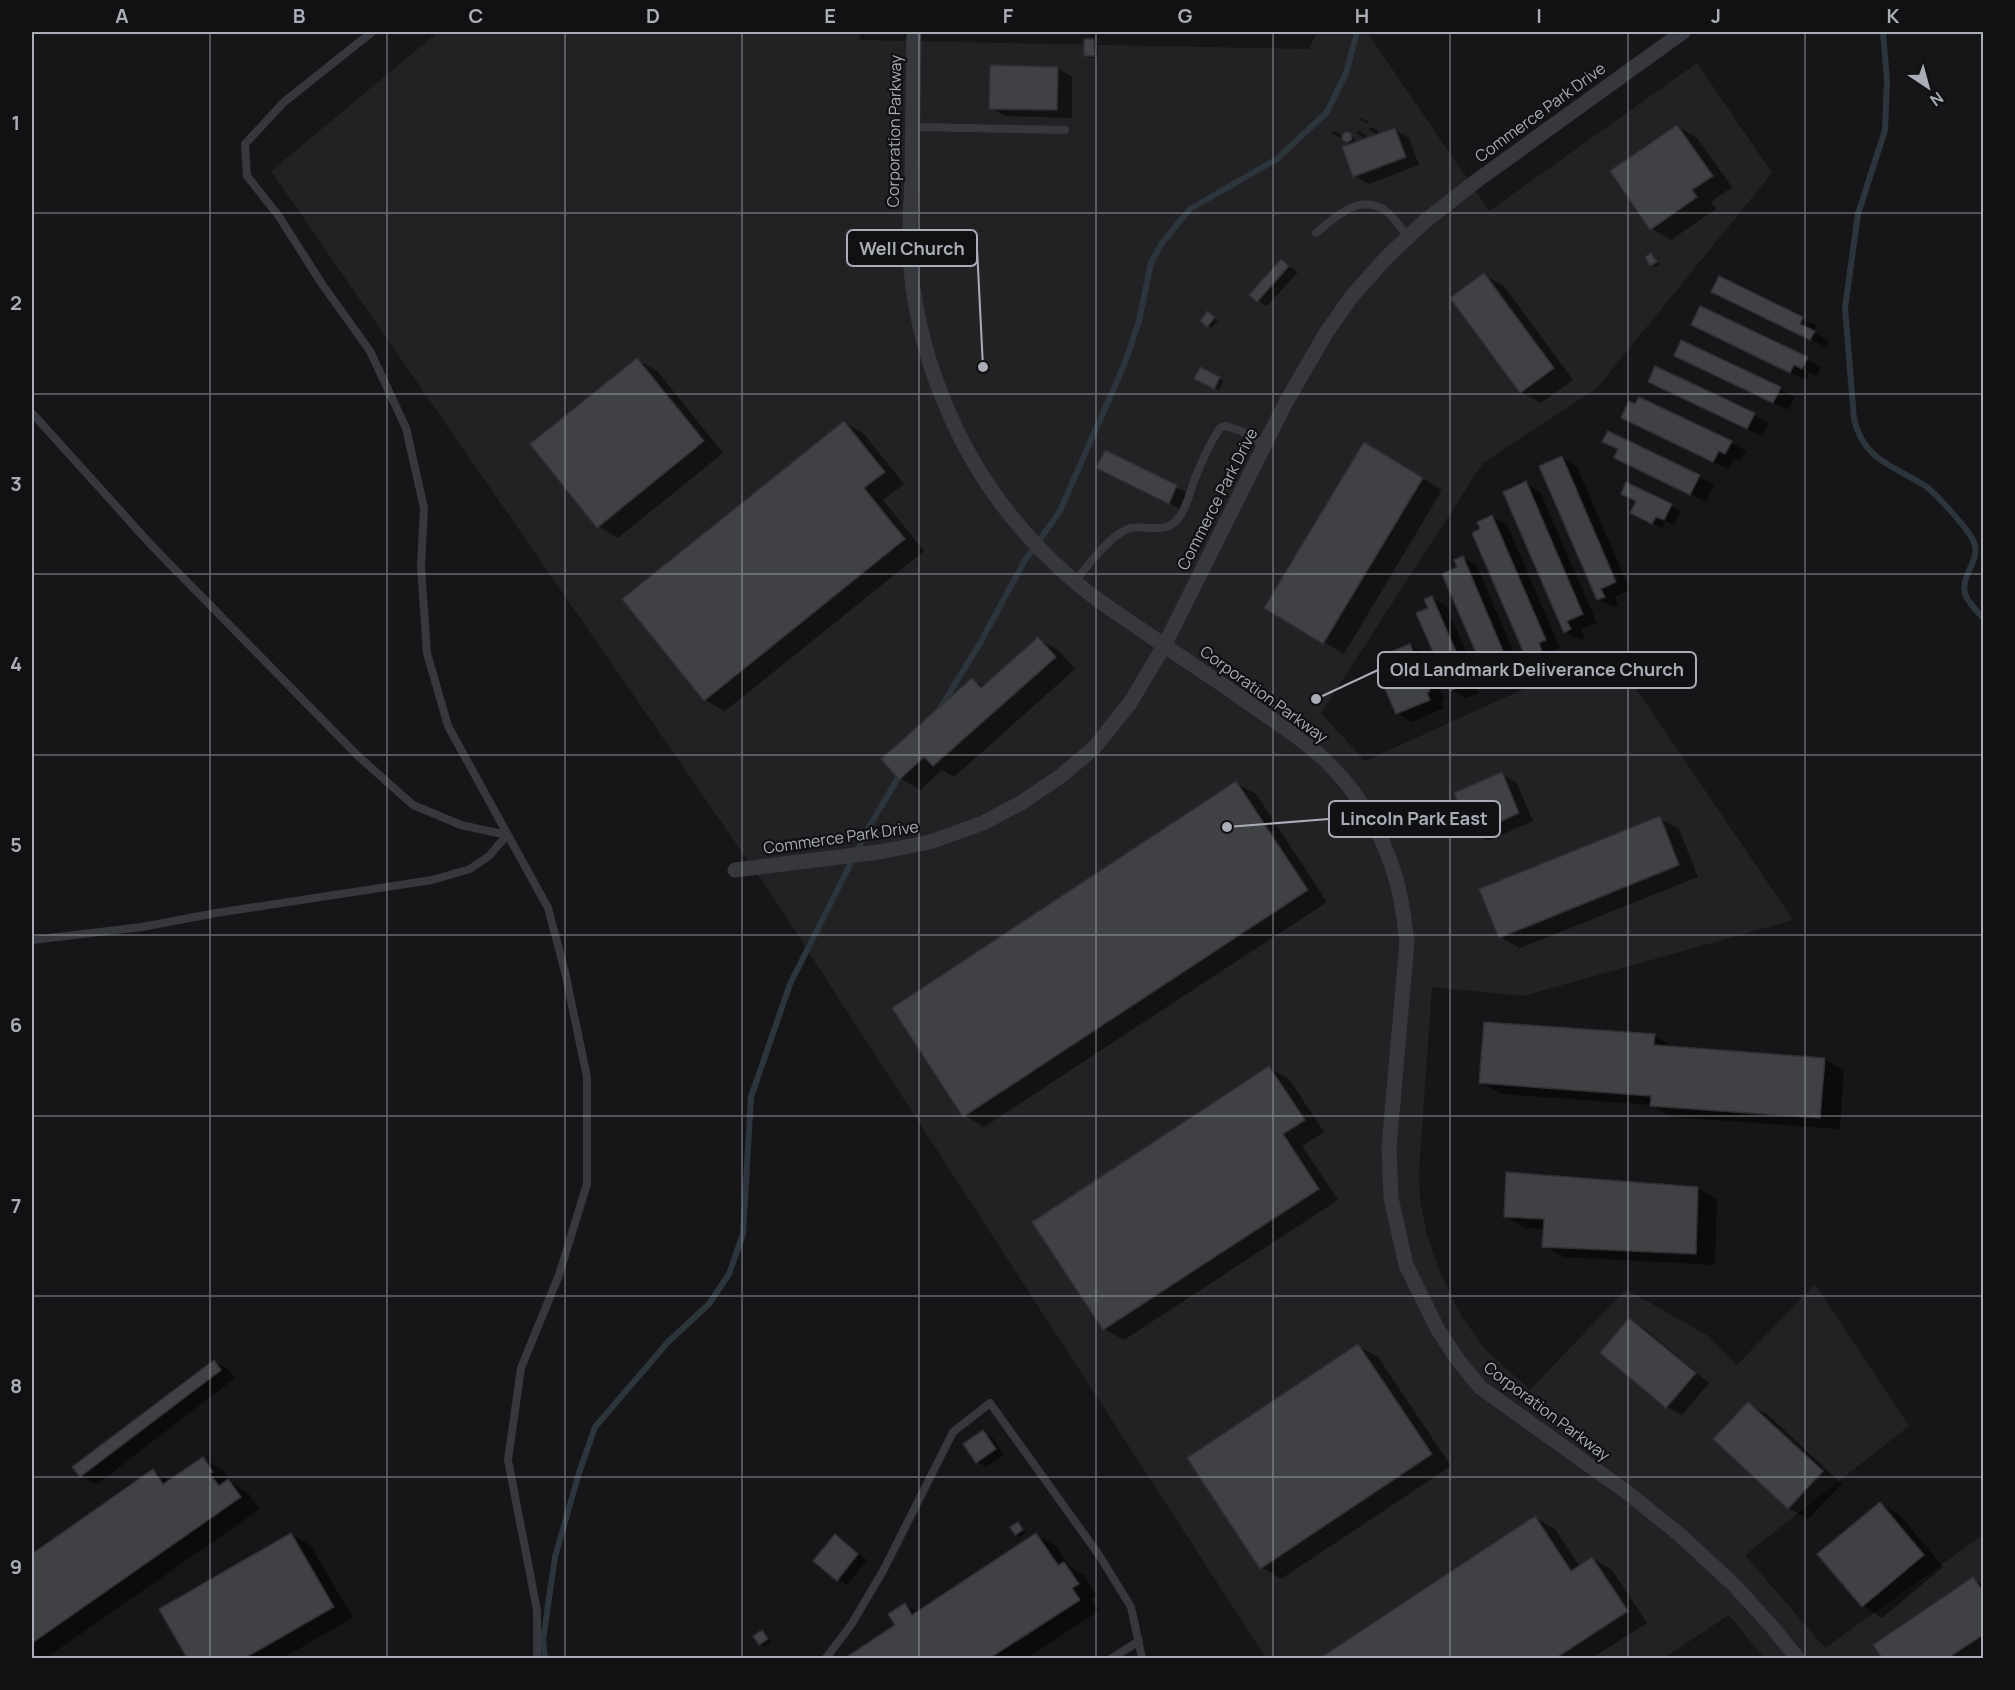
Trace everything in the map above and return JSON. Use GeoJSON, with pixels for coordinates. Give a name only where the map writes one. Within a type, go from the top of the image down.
{"type":"FeatureCollection","features":[{"type":"Feature","properties":{"kind":"street","name":"Corporation Parkway"},"geometry":{"type":"LineString","coordinates":[[914,32],[909,245],[917,308],[943,400],[981,475],[1012,519],[1041,551],[1075,582],[1164,646],[1240,696],[1326,761],[1344,781],[1381,838],[1395,876],[1407,942],[1389,1147],[1391,1198],[1406,1265],[1438,1330],[1480,1387],[1628,1493],[1680,1535],[1735,1586],[1797,1659]]}},
{"type":"Feature","properties":{"kind":"street","name":"Commerce Park Drive"},"geometry":{"type":"LineString","coordinates":[[735,870],[879,852],[930,842],[983,823],[1021,803],[1062,775],[1094,748],[1130,703],[1164,646],[1285,404],[1326,333],[1352,296],[1386,258],[1425,221],[1479,179],[1683,32]]}},
{"type":"Feature","properties":{"kind":"lane"},"geometry":{"type":"LineString","coordinates":[[372,32],[284,102],[245,144],[247,176],[278,215],[322,284],[370,351],[406,428],[424,508],[421,567],[427,653],[448,726],[548,908],[565,972],[587,1077],[587,1184],[559,1275],[520,1368],[508,1461],[537,1610],[537,1659]]}},
{"type":"Feature","properties":{"kind":"lane"},"geometry":{"type":"LineString","coordinates":[[912,127],[1065,130]]}},
{"type":"Feature","properties":{"kind":"lane"},"geometry":{"type":"LineString","coordinates":[[1316,233],[1341,213],[1366,204],[1378,206],[1384,210],[1408,237]]}},
{"type":"Feature","properties":{"kind":"lane"},"geometry":{"type":"LineString","coordinates":[[32,413],[153,547],[358,756],[405,798],[413,805],[460,825],[507,835]]}},
{"type":"Feature","properties":{"kind":"lane"},"geometry":{"type":"LineString","coordinates":[[1075,582],[1089,563],[1116,536],[1131,528],[1153,529],[1170,525],[1176,520],[1184,508],[1200,465],[1220,428],[1226,426],[1241,431],[1264,445]]}},
{"type":"Feature","properties":{"kind":"lane"},"geometry":{"type":"LineString","coordinates":[[32,940],[142,927],[216,913],[432,880],[470,868],[489,856],[507,835]]}},
{"type":"Feature","properties":{"kind":"lane"},"geometry":{"type":"LineString","coordinates":[[826,1659],[851,1625],[883,1571],[953,1432],[990,1403],[1110,1572],[1131,1607],[1143,1659]]}},
{"type":"Feature","properties":{"kind":"lane"},"geometry":{"type":"LineString","coordinates":[[1112,1659],[1139,1641]]}},
{"type":"Feature","properties":{"kind":"shaded area"},"geometry":{"type":"Polygon","coordinates":[[[438,32],[859,32],[860,40],[1309,49],[1317,32],[1367,32],[1489,211],[1697,63],[1772,173],[1597,388],[1483,463],[1321,713],[1365,761],[1610,650],[1793,920],[1523,996],[1432,987],[1419,1171],[1420,1201],[1427,1235],[1441,1274],[1460,1314],[1486,1350],[1530,1390],[1626,1289],[1708,1336],[1737,1365],[1815,1284],[1909,1426],[1745,1555],[1825,1648],[1983,1535],[1983,1658],[1764,1658],[1729,1615],[1664,1658],[1266,1658],[771,894],[271,171],[438,32]]]}},
{"type":"Feature","properties":{"kind":"building"},"geometry":{"type":"Polygon","coordinates":[[[1084,39],[1094,39],[1095,56],[1084,56],[1084,39]]]}},
{"type":"Feature","properties":{"kind":"building"},"geometry":{"type":"Polygon","coordinates":[[[990,65],[1058,67],[1057,110],[989,109],[990,65]]]}},
{"type":"Feature","properties":{"kind":"building"},"geometry":{"type":"Polygon","coordinates":[[[1677,125],[1713,176],[1692,190],[1697,197],[1650,230],[1610,171],[1677,125]]]}},
{"type":"Feature","properties":{"kind":"building"},"geometry":{"type":"Polygon","coordinates":[[[1395,128],[1406,157],[1353,177],[1342,147],[1395,128]]]}},
{"type":"Feature","properties":{"kind":"building"},"geometry":{"type":"Polygon","coordinates":[[[1347,132],[1351,133],[1351,141],[1347,142],[1343,141],[1342,137],[1343,133],[1347,132]]]}},
{"type":"Feature","properties":{"kind":"building"},"geometry":{"type":"Polygon","coordinates":[[[1651,253],[1657,262],[1650,266],[1645,257],[1651,253]]]}},
{"type":"Feature","properties":{"kind":"building"},"geometry":{"type":"Polygon","coordinates":[[[1281,259],[1289,266],[1257,302],[1249,295],[1281,259]]]}},
{"type":"Feature","properties":{"kind":"building"},"geometry":{"type":"Polygon","coordinates":[[[1484,273],[1554,368],[1520,393],[1450,298],[1484,273]]]}},
{"type":"Feature","properties":{"kind":"building"},"geometry":{"type":"Polygon","coordinates":[[[1719,276],[1803,317],[1800,324],[1815,331],[1810,340],[1711,292],[1719,276]]]}},
{"type":"Feature","properties":{"kind":"building"},"geometry":{"type":"Polygon","coordinates":[[[1700,306],[1808,357],[1802,369],[1794,365],[1790,373],[1691,325],[1700,306]]]}},
{"type":"Feature","properties":{"kind":"building"},"geometry":{"type":"Polygon","coordinates":[[[1207,311],[1215,317],[1207,327],[1200,321],[1207,311]]]}},
{"type":"Feature","properties":{"kind":"building"},"geometry":{"type":"Polygon","coordinates":[[[1681,340],[1781,387],[1773,403],[1674,356],[1681,340]]]}},
{"type":"Feature","properties":{"kind":"building"},"geometry":{"type":"Polygon","coordinates":[[[637,358],[704,441],[597,528],[530,444],[637,358]]]}},
{"type":"Feature","properties":{"kind":"building"},"geometry":{"type":"Polygon","coordinates":[[[1655,366],[1755,413],[1747,429],[1648,382],[1655,366]]]}},
{"type":"Feature","properties":{"kind":"building"},"geometry":{"type":"Polygon","coordinates":[[[1200,367],[1220,377],[1214,389],[1194,379],[1200,367]]]}},
{"type":"Feature","properties":{"kind":"building"},"geometry":{"type":"Polygon","coordinates":[[[1639,397],[1732,441],[1725,454],[1719,451],[1713,462],[1621,418],[1629,401],[1635,404],[1639,397]]]}},
{"type":"Feature","properties":{"kind":"building"},"geometry":{"type":"Polygon","coordinates":[[[844,421],[885,472],[864,488],[905,539],[704,701],[622,599],[844,421]]]}},
{"type":"Feature","properties":{"kind":"building"},"geometry":{"type":"Polygon","coordinates":[[[1608,431],[1700,475],[1690,495],[1614,458],[1618,449],[1602,442],[1608,431]]]}},
{"type":"Feature","properties":{"kind":"building"},"geometry":{"type":"Polygon","coordinates":[[[1364,442],[1423,478],[1323,644],[1264,608],[1364,442]]]}},
{"type":"Feature","properties":{"kind":"building"},"geometry":{"type":"Polygon","coordinates":[[[1105,450],[1177,485],[1169,504],[1096,468],[1105,450]]]}},
{"type":"Feature","properties":{"kind":"building"},"geometry":{"type":"Polygon","coordinates":[[[1562,456],[1616,582],[1601,589],[1605,597],[1597,600],[1539,466],[1562,456]]]}},
{"type":"Feature","properties":{"kind":"building"},"geometry":{"type":"Polygon","coordinates":[[[1526,481],[1583,614],[1567,621],[1571,629],[1564,633],[1503,492],[1526,481]]]}},
{"type":"Feature","properties":{"kind":"building"},"geometry":{"type":"Polygon","coordinates":[[[1626,482],[1672,504],[1664,520],[1656,517],[1652,524],[1630,513],[1636,501],[1621,494],[1626,482]]]}},
{"type":"Feature","properties":{"kind":"building"},"geometry":{"type":"Polygon","coordinates":[[[1492,515],[1546,640],[1539,643],[1542,651],[1526,658],[1472,533],[1480,529],[1477,522],[1492,515]]]}},
{"type":"Feature","properties":{"kind":"building"},"geometry":{"type":"Polygon","coordinates":[[[1463,556],[1506,658],[1499,661],[1502,669],[1486,676],[1442,574],[1457,567],[1454,560],[1463,556]]]}},
{"type":"Feature","properties":{"kind":"building"},"geometry":{"type":"Polygon","coordinates":[[[1432,596],[1466,675],[1462,677],[1466,684],[1450,691],[1416,613],[1428,608],[1424,599],[1432,596]]]}},
{"type":"Feature","properties":{"kind":"building"},"geometry":{"type":"Polygon","coordinates":[[[1038,637],[1056,657],[933,766],[924,757],[899,780],[881,759],[972,678],[981,688],[1038,637]]]}},
{"type":"Feature","properties":{"kind":"building"},"geometry":{"type":"Polygon","coordinates":[[[1410,644],[1430,691],[1427,693],[1430,700],[1396,714],[1379,675],[1396,668],[1393,660],[1397,659],[1393,651],[1410,644]]]}},
{"type":"Feature","properties":{"kind":"building"},"geometry":{"type":"Polygon","coordinates":[[[1502,772],[1519,813],[1472,834],[1454,793],[1502,772]]]}},
{"type":"Feature","properties":{"kind":"building"},"geometry":{"type":"Polygon","coordinates":[[[1236,781],[1308,890],[963,1117],[892,1008],[1236,781]]]}},
{"type":"Feature","properties":{"kind":"building"},"geometry":{"type":"Polygon","coordinates":[[[1660,816],[1679,865],[1499,938],[1479,889],[1660,816]]]}},
{"type":"Feature","properties":{"kind":"building"},"geometry":{"type":"Polygon","coordinates":[[[1484,1022],[1655,1034],[1654,1045],[1825,1058],[1820,1118],[1650,1106],[1651,1096],[1479,1083],[1484,1022]]]}},
{"type":"Feature","properties":{"kind":"building"},"geometry":{"type":"Polygon","coordinates":[[[1269,1066],[1305,1120],[1283,1134],[1319,1189],[1103,1330],[1032,1222],[1269,1066]]]}},
{"type":"Feature","properties":{"kind":"building"},"geometry":{"type":"Polygon","coordinates":[[[1506,1172],[1698,1187],[1696,1254],[1542,1247],[1544,1219],[1504,1217],[1506,1172]]]}},
{"type":"Feature","properties":{"kind":"building"},"geometry":{"type":"Polygon","coordinates":[[[1629,1318],[1696,1373],[1666,1408],[1600,1353],[1629,1318]]]}},
{"type":"Feature","properties":{"kind":"building"},"geometry":{"type":"Polygon","coordinates":[[[1358,1344],[1432,1454],[1260,1569],[1187,1458],[1358,1344]]]}},
{"type":"Feature","properties":{"kind":"building"},"geometry":{"type":"Polygon","coordinates":[[[214,1360],[221,1370],[80,1477],[72,1467],[214,1360]]]}},
{"type":"Feature","properties":{"kind":"building"},"geometry":{"type":"Polygon","coordinates":[[[1748,1402],[1823,1471],[1788,1509],[1713,1439],[1748,1402]]]}},
{"type":"Feature","properties":{"kind":"building"},"geometry":{"type":"Polygon","coordinates":[[[983,1430],[996,1449],[976,1463],[963,1444],[983,1430]]]}},
{"type":"Feature","properties":{"kind":"building"},"geometry":{"type":"Polygon","coordinates":[[[203,1457],[213,1472],[210,1474],[219,1486],[228,1479],[241,1497],[32,1643],[32,1554],[153,1469],[163,1484],[203,1457]]]}},
{"type":"Feature","properties":{"kind":"building"},"geometry":{"type":"Polygon","coordinates":[[[1880,1502],[1924,1555],[1862,1607],[1817,1554],[1880,1502]]]}},
{"type":"Feature","properties":{"kind":"building"},"geometry":{"type":"Polygon","coordinates":[[[1535,1516],[1571,1571],[1592,1557],[1628,1611],[1556,1658],[1320,1658],[1535,1516]]]}},
{"type":"Feature","properties":{"kind":"building"},"geometry":{"type":"Polygon","coordinates":[[[1018,1522],[1023,1530],[1015,1535],[1010,1527],[1018,1522]]]}},
{"type":"Feature","properties":{"kind":"building"},"geometry":{"type":"Polygon","coordinates":[[[291,1533],[334,1607],[245,1658],[187,1658],[159,1609],[291,1533]]]}},
{"type":"Feature","properties":{"kind":"building"},"geometry":{"type":"Polygon","coordinates":[[[1036,1533],[1058,1565],[1064,1562],[1079,1584],[1072,1588],[1080,1600],[990,1658],[845,1658],[895,1625],[888,1614],[905,1603],[912,1615],[1036,1533]]]}},
{"type":"Feature","properties":{"kind":"building"},"geometry":{"type":"Polygon","coordinates":[[[835,1534],[858,1554],[837,1581],[813,1561],[835,1534]]]}},
{"type":"Feature","properties":{"kind":"building"},"geometry":{"type":"Polygon","coordinates":[[[1973,1577],[1984,1593],[1984,1634],[1948,1658],[1882,1658],[1873,1645],[1973,1577]]]}},
{"type":"Feature","properties":{"kind":"building"},"geometry":{"type":"Polygon","coordinates":[[[762,1630],[768,1639],[759,1645],[753,1636],[762,1630]]]}},
{"type":"Feature","properties":{"kind":"waterway"},"geometry":{"type":"LineString","coordinates":[[939,710],[979,645],[1025,560],[1059,513],[1125,363],[1139,321],[1151,263],[1162,243],[1190,209],[1277,159],[1327,112],[1346,73],[1357,32]]}},
{"type":"Feature","properties":{"kind":"waterway"},"geometry":{"type":"LineString","coordinates":[[1883,32],[1887,80],[1885,130],[1858,214],[1845,308],[1854,419],[1864,444],[1881,460],[1929,489],[1970,535],[1975,554],[1964,586],[1965,593],[1970,603],[1984,619]]}},
{"type":"Feature","properties":{"kind":"waterway"},"geometry":{"type":"LineString","coordinates":[[545,1658],[543,1640],[555,1557],[595,1427],[668,1342],[709,1304],[729,1274],[743,1234],[751,1097],[790,984],[869,827],[901,773]]}},
{"type":"Feature","properties":{"kind":"place","name":"Well Church"},"geometry":{"type":"Point","coordinates":[983,367]}},
{"type":"Feature","properties":{"kind":"place","name":"Old Landmark Deliverance Church"},"geometry":{"type":"Point","coordinates":[1316,699]}},
{"type":"Feature","properties":{"kind":"place","name":"Lincoln Park East"},"geometry":{"type":"Point","coordinates":[1227,827]}}]}
